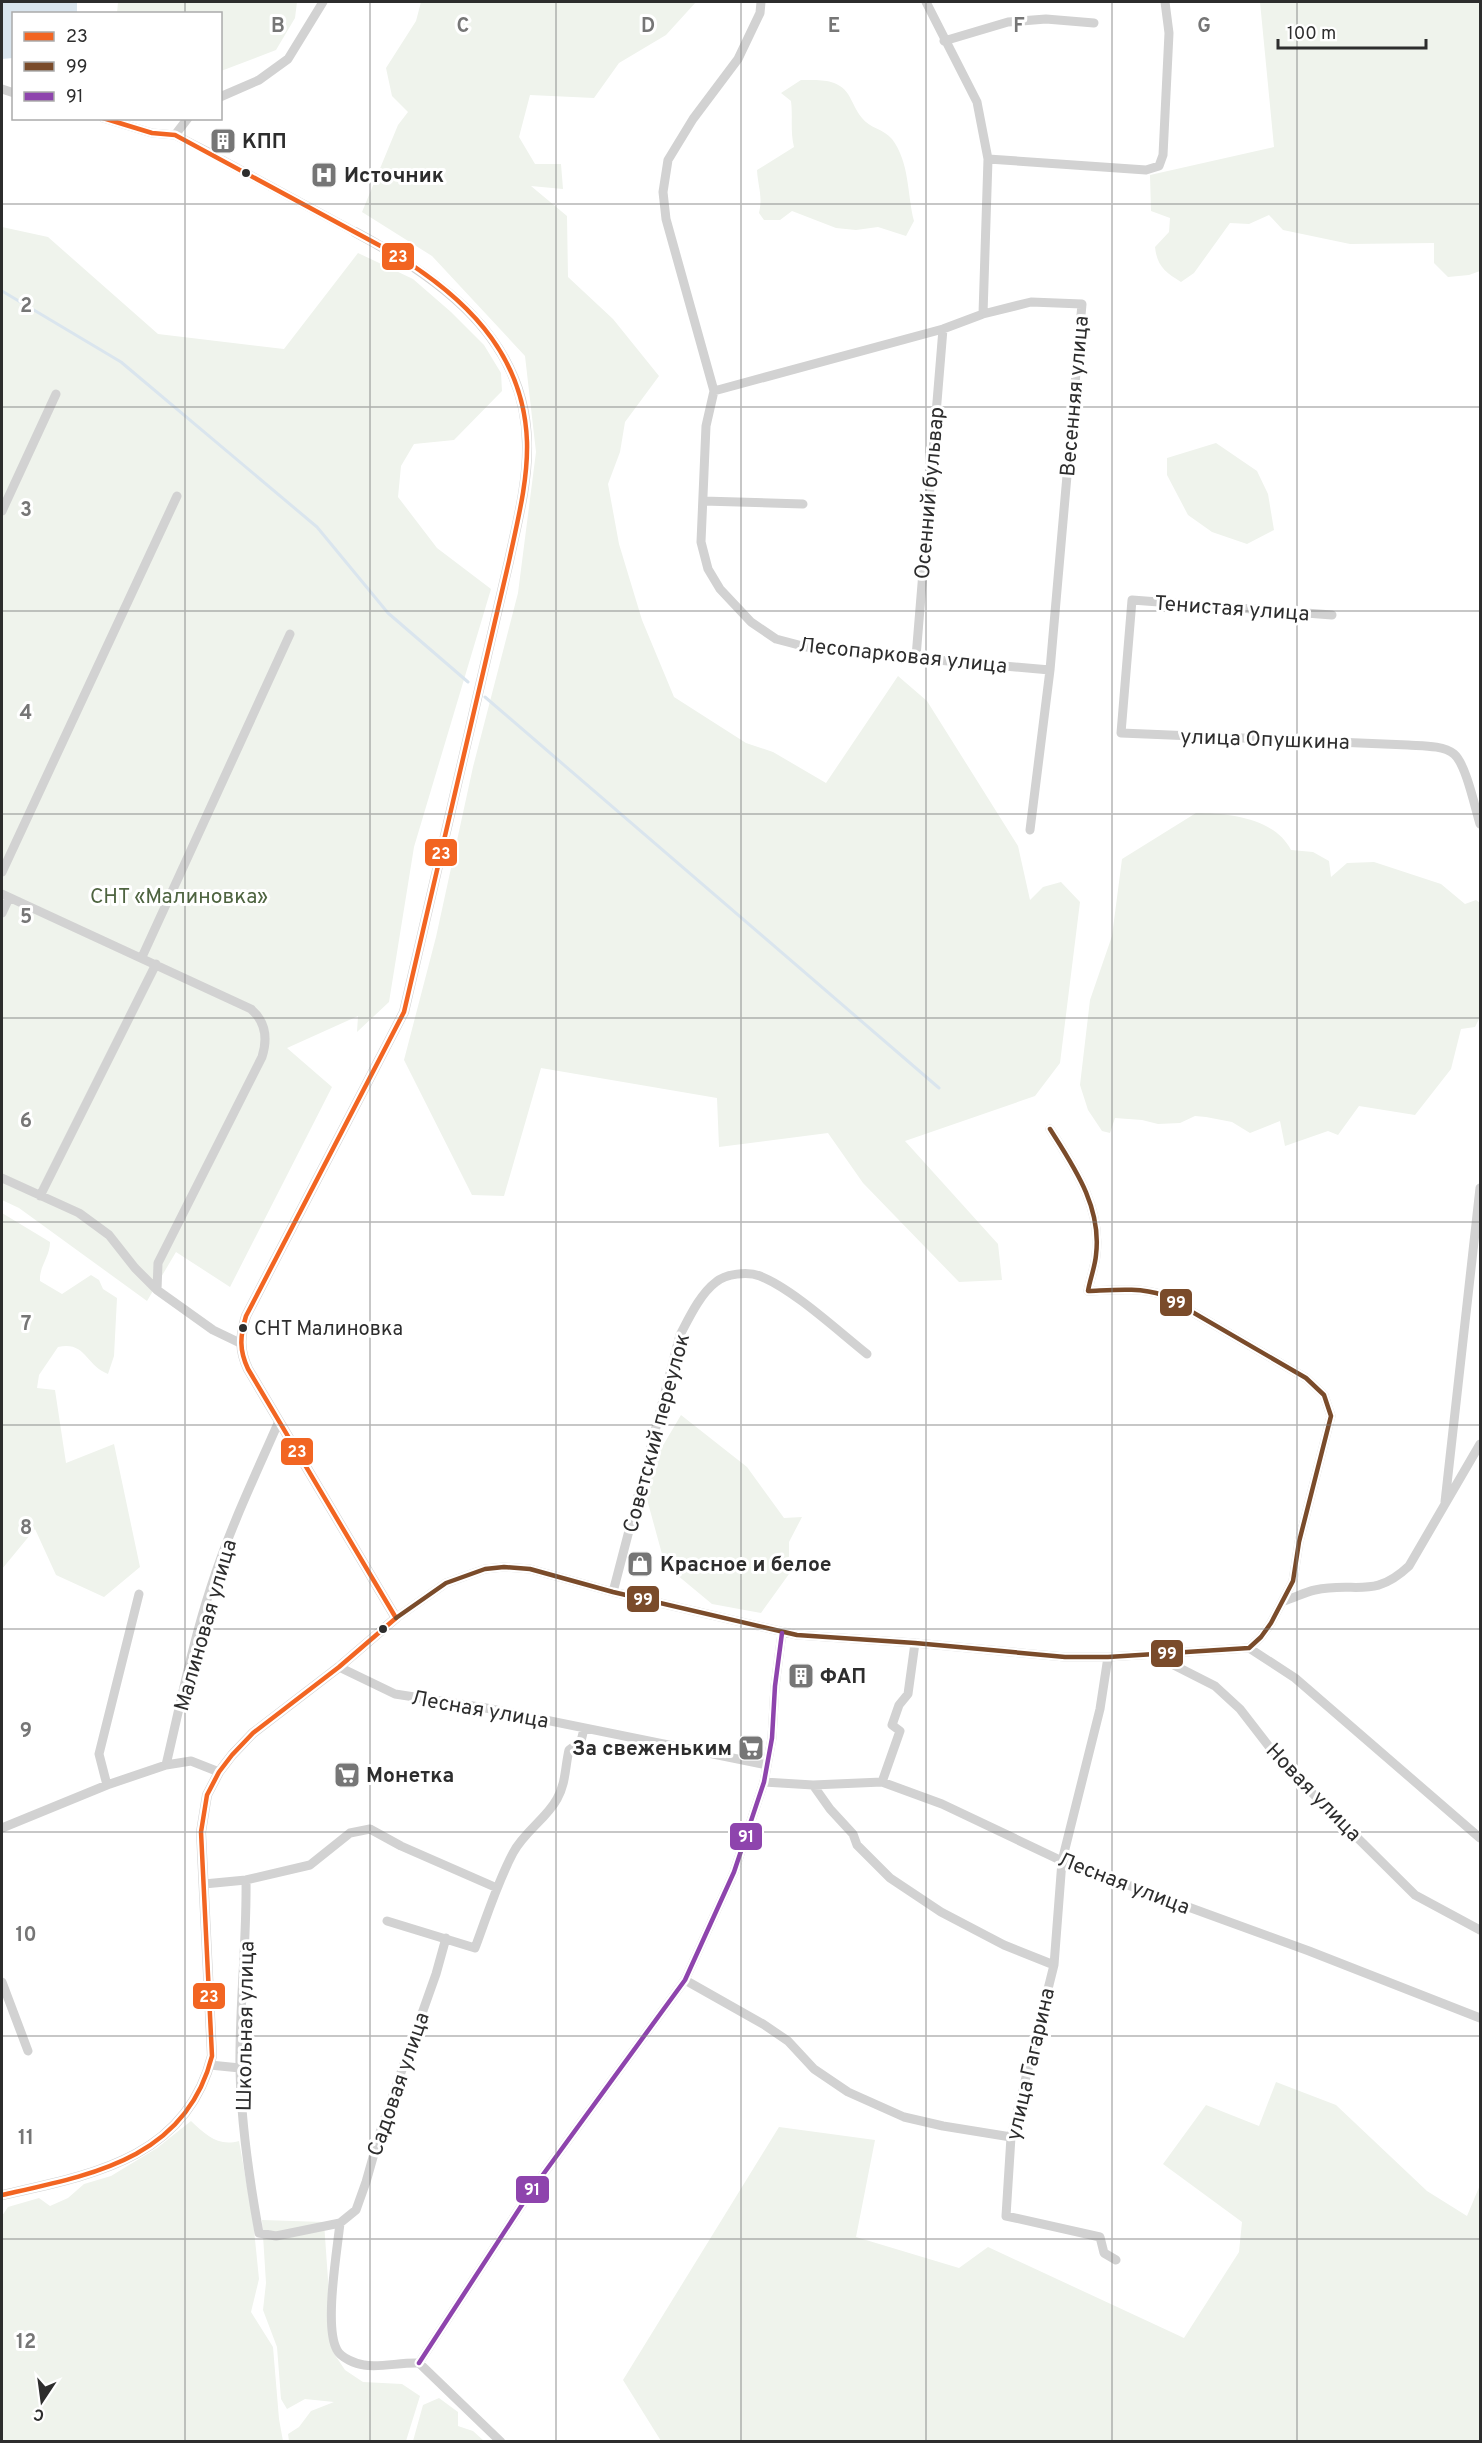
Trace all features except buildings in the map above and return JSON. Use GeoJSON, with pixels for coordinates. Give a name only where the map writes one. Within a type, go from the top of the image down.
{"type":"FeatureCollection","features":[{"type":"Feature","properties":{"kind":"street"},"geometry":{"type":"LineString","coordinates":[[222,96],[259,80],[288,60],[323,2]]}},
{"type":"Feature","properties":{"kind":"street","name":"Лесопарковая улица"},"geometry":{"type":"LineString","coordinates":[[761,2],[760,13],[738,58],[693,119],[668,160],[663,192],[666,219],[714,390],[706,426],[701,542],[708,569],[720,590],[751,622],[776,639],[814,649],[1050,670]]}},
{"type":"Feature","properties":{"kind":"street"},"geometry":{"type":"LineString","coordinates":[[926,2],[977,102],[988,159],[983,314]]}},
{"type":"Feature","properties":{"kind":"street"},"geometry":{"type":"LineString","coordinates":[[988,159],[1146,170],[1159,166],[1163,155],[1168,33],[1166,2]]}},
{"type":"Feature","properties":{"kind":"street"},"geometry":{"type":"LineString","coordinates":[[944,41],[1008,22],[1046,19],[1094,23]]}},
{"type":"Feature","properties":{"kind":"street"},"geometry":{"type":"LineString","coordinates":[[109,120],[152,133],[175,135],[208,152]]}},
{"type":"Feature","properties":{"kind":"street"},"geometry":{"type":"LineString","coordinates":[[175,135],[186,120]]}},
{"type":"Feature","properties":{"kind":"street"},"geometry":{"type":"LineString","coordinates":[[222,160],[420,270],[454,298],[489,333],[512,370],[521,397],[527,444],[525,471],[507,572],[404,1012],[246,1316],[240,1343],[242,1356],[248,1369],[396,1618]]}},
{"type":"Feature","properties":{"kind":"street","name":"Весенняя улица"},"geometry":{"type":"LineString","coordinates":[[714,390],[1031,302],[1082,304],[1050,670],[1030,830]]}},
{"type":"Feature","properties":{"kind":"street","name":"Осенний бульвар"},"geometry":{"type":"LineString","coordinates":[[916,657],[943,328]]}},
{"type":"Feature","properties":{"kind":"street"},"geometry":{"type":"LineString","coordinates":[[2,511],[56,394]]}},
{"type":"Feature","properties":{"kind":"street"},"geometry":{"type":"LineString","coordinates":[[2,872],[177,496]]}},
{"type":"Feature","properties":{"kind":"street"},"geometry":{"type":"LineString","coordinates":[[704,501],[803,504]]}},
{"type":"Feature","properties":{"kind":"street","name":"Тенистая улица"},"geometry":{"type":"LineString","coordinates":[[1121,733],[1132,600],[1332,615]]}},
{"type":"Feature","properties":{"kind":"street"},"geometry":{"type":"LineString","coordinates":[[142,957],[290,634]]}},
{"type":"Feature","properties":{"kind":"street","name":"улица Опушкина"},"geometry":{"type":"LineString","coordinates":[[1121,733],[1436,748],[1454,754],[1461,764],[1480,824]]}},
{"type":"Feature","properties":{"kind":"street"},"geometry":{"type":"LineString","coordinates":[[2,913],[5,896],[142,957],[251,1009],[260,1017],[266,1040],[262,1057],[164,1248],[158,1263],[157,1290]]}},
{"type":"Feature","properties":{"kind":"street"},"geometry":{"type":"LineString","coordinates":[[40,1197],[156,964]]}},
{"type":"Feature","properties":{"kind":"street"},"geometry":{"type":"LineString","coordinates":[[1050,1129],[1086,1191],[1094,1216],[1096,1254],[1088,1292],[1130,1290],[1150,1291],[1163,1295],[1306,1378],[1324,1395],[1331,1416],[1299,1542],[1293,1581],[1284,1601],[1261,1637],[1249,1648]]}},
{"type":"Feature","properties":{"kind":"street"},"geometry":{"type":"LineString","coordinates":[[2,1178],[79,1213],[109,1235],[135,1268],[157,1290],[213,1330],[240,1343]]}},
{"type":"Feature","properties":{"kind":"street"},"geometry":{"type":"LineString","coordinates":[[1445,1502],[1480,1188]]}},
{"type":"Feature","properties":{"kind":"street","name":"Советский переулок"},"geometry":{"type":"LineString","coordinates":[[613,1592],[680,1335],[694,1308],[716,1281],[741,1273],[758,1275],[814,1311],[867,1354]]}},
{"type":"Feature","properties":{"kind":"street","name":"Малиновая улица"},"geometry":{"type":"LineString","coordinates":[[166,1765],[195,1642],[212,1586],[237,1517],[279,1421]]}},
{"type":"Feature","properties":{"kind":"street"},"geometry":{"type":"LineString","coordinates":[[1284,1601],[1316,1590],[1380,1586],[1394,1580],[1409,1566],[1480,1444]]}},
{"type":"Feature","properties":{"kind":"street"},"geometry":{"type":"LineString","coordinates":[[2,2195],[112,2166],[135,2155],[165,2135],[191,2109],[212,2056],[201,1832],[207,1795],[219,1772],[253,1733],[339,1667],[396,1618],[446,1583],[485,1569],[504,1567],[530,1569],[613,1592],[782,1633],[915,1643],[1048,1657],[1108,1657],[1249,1648],[1295,1678],[1480,1838]]}},
{"type":"Feature","properties":{"kind":"street"},"geometry":{"type":"LineString","coordinates":[[107,1785],[99,1754],[139,1594]]}},
{"type":"Feature","properties":{"kind":"street"},"geometry":{"type":"LineString","coordinates":[[419,2363],[531,2191],[685,1980],[734,1872],[764,1782],[772,1738],[775,1686],[782,1633]]}},
{"type":"Feature","properties":{"kind":"street"},"geometry":{"type":"LineString","coordinates":[[882,1782],[900,1731],[892,1725],[899,1705],[908,1694],[915,1643]]}},
{"type":"Feature","properties":{"kind":"street","name":"Новая улица"},"geometry":{"type":"LineString","coordinates":[[1150,1653],[1215,1686],[1240,1709],[1281,1762],[1415,1895],[1480,1930]]}},
{"type":"Feature","properties":{"kind":"street","name":"улица Гагарина"},"geometry":{"type":"LineString","coordinates":[[1108,1657],[1100,1709],[1062,1861],[1054,1965],[1011,2137],[1006,2216],[1100,2237],[1104,2253],[1116,2260]]}},
{"type":"Feature","properties":{"kind":"street","name":"Лесная улица"},"geometry":{"type":"LineString","coordinates":[[339,1667],[394,1694],[486,1708],[766,1765]]}},
{"type":"Feature","properties":{"kind":"street"},"geometry":{"type":"LineString","coordinates":[[387,1921],[475,1948],[513,1852],[524,1836],[556,1801],[565,1782],[569,1750],[581,1741],[584,1729]]}},
{"type":"Feature","properties":{"kind":"street"},"geometry":{"type":"LineString","coordinates":[[2,1828],[107,1785],[166,1765],[191,1761],[219,1772]]}},
{"type":"Feature","properties":{"kind":"street","name":"Лесная улица"},"geometry":{"type":"LineString","coordinates":[[764,1782],[813,1785],[882,1782],[942,1804],[1062,1861],[1309,1951],[1480,2018]]}},
{"type":"Feature","properties":{"kind":"street","name":"улица Гагарина"},"geometry":{"type":"LineString","coordinates":[[813,1785],[830,1809],[854,1834],[857,1845],[890,1878],[941,1912],[1004,1945],[1054,1965]]}},
{"type":"Feature","properties":{"kind":"street"},"geometry":{"type":"LineString","coordinates":[[204,1884],[246,1880],[310,1865],[350,1833],[370,1829],[400,1846],[497,1888]]}},
{"type":"Feature","properties":{"kind":"street","name":"Школьная улица"},"geometry":{"type":"LineString","coordinates":[[246,1880],[247,1921],[240,2068],[247,2168],[259,2233],[276,2236],[340,2223]]}},
{"type":"Feature","properties":{"kind":"street","name":"Садовая улица"},"geometry":{"type":"LineString","coordinates":[[340,2223],[356,2210],[381,2129],[436,1974],[446,1938]]}},
{"type":"Feature","properties":{"kind":"street"},"geometry":{"type":"LineString","coordinates":[[685,1980],[788,2041],[814,2069],[848,2092],[904,2117],[1011,2137]]}},
{"type":"Feature","properties":{"kind":"street"},"geometry":{"type":"LineString","coordinates":[[2,1982],[27,2051]]}},
{"type":"Feature","properties":{"kind":"street"},"geometry":{"type":"LineString","coordinates":[[210,2065],[240,2068]]}},
{"type":"Feature","properties":{"kind":"street"},"geometry":{"type":"LineString","coordinates":[[340,2223],[330,2332],[338,2353],[352,2362],[366,2366],[401,2362],[419,2363],[501,2442]]}},
{"type":"Feature","properties":{"kind":"green space"},"geometry":{"type":"Polygon","coordinates":[[[118,2],[297,2],[295,18],[276,50],[222,71],[222,12],[117,12],[118,2]]]}},
{"type":"Feature","properties":{"kind":"green space"},"geometry":{"type":"Polygon","coordinates":[[[421,2],[696,2],[666,35],[619,63],[594,98],[530,95],[519,137],[535,164],[561,164],[563,189],[531,186],[567,216],[568,277],[613,319],[659,376],[625,422],[620,452],[608,484],[619,544],[642,620],[674,697],[746,743],[773,752],[826,783],[898,676],[927,701],[1018,846],[1030,900],[1043,887],[1061,882],[1080,902],[1060,1063],[1035,1096],[905,1141],[998,1244],[1002,1280],[959,1282],[863,1183],[828,1133],[719,1147],[717,1098],[541,1068],[504,1196],[472,1195],[404,1060],[436,937],[473,767],[518,593],[536,452],[525,356],[432,256],[362,212],[398,125],[408,112],[392,96],[386,68],[416,21],[421,2]]]}},
{"type":"Feature","properties":{"kind":"green space"},"geometry":{"type":"Polygon","coordinates":[[[1260,2],[1480,2],[1480,271],[1469,275],[1448,277],[1434,263],[1434,243],[1350,244],[1283,230],[1269,215],[1249,224],[1230,223],[1194,273],[1181,282],[1163,268],[1155,247],[1169,232],[1170,218],[1151,211],[1150,175],[1274,147],[1260,2]]]}},
{"type":"Feature","properties":{"kind":"green space"},"geometry":{"type":"Polygon","coordinates":[[[801,80],[827,81],[839,85],[848,94],[865,121],[892,139],[905,168],[914,221],[906,236],[878,227],[856,230],[836,228],[792,211],[780,220],[764,220],[759,213],[757,170],[794,147],[791,101],[781,93],[801,80]]]}},
{"type":"Feature","properties":{"kind":"green space","name":"СНТ «Малиновка»"},"geometry":{"type":"Polygon","coordinates":[[[2,227],[48,237],[158,334],[284,349],[358,253],[413,279],[484,345],[501,373],[502,391],[454,440],[414,444],[401,466],[398,497],[437,548],[491,589],[414,847],[389,1002],[357,1032],[358,1016],[287,1048],[332,1087],[230,1287],[176,1252],[147,1301],[19,1208],[2,1200],[2,227]]]}},
{"type":"Feature","properties":{"kind":"green space"},"geometry":{"type":"Polygon","coordinates":[[[1216,443],[1257,471],[1268,494],[1274,530],[1247,544],[1212,532],[1188,515],[1167,475],[1167,458],[1216,443]]]}},
{"type":"Feature","properties":{"kind":"green space"},"geometry":{"type":"Polygon","coordinates":[[[1196,813],[1236,816],[1262,824],[1284,839],[1291,850],[1313,852],[1329,861],[1331,877],[1347,863],[1374,862],[1441,884],[1465,904],[1476,900],[1480,903],[1480,1017],[1475,1027],[1461,1029],[1451,1069],[1415,1115],[1359,1106],[1338,1135],[1328,1131],[1285,1146],[1280,1121],[1250,1133],[1232,1122],[1206,1117],[1195,1116],[1180,1123],[1158,1124],[1115,1118],[1110,1133],[1102,1131],[1088,1110],[1080,1085],[1090,1000],[1112,936],[1122,859],[1196,813]]]}},
{"type":"Feature","properties":{"kind":"green space"},"geometry":{"type":"Polygon","coordinates":[[[2,1213],[50,1242],[40,1281],[62,1294],[91,1275],[99,1280],[103,1289],[117,1298],[114,1356],[108,1374],[100,1370],[74,1347],[58,1347],[39,1375],[37,1388],[55,1390],[66,1463],[114,1444],[140,1567],[104,1597],[56,1575],[35,1529],[2,1569],[2,1213]]]}},
{"type":"Feature","properties":{"kind":"green space"},"geometry":{"type":"Polygon","coordinates":[[[681,1415],[747,1467],[784,1518],[802,1517],[789,1542],[789,1574],[761,1613],[712,1604],[665,1565],[642,1481],[681,1415]]]}},
{"type":"Feature","properties":{"kind":"green space"},"geometry":{"type":"Polygon","coordinates":[[[1276,2082],[1336,2105],[1427,2191],[1467,2216],[1480,2185],[1480,2441],[661,2441],[623,2380],[779,2127],[875,2140],[856,2237],[959,2268],[988,2247],[1184,2338],[1239,2252],[1242,2222],[1163,2164],[1206,2105],[1259,2126],[1276,2082]]]}},
{"type":"Feature","properties":{"kind":"green space"},"geometry":{"type":"Polygon","coordinates":[[[191,2121],[207,2135],[219,2141],[239,2141],[253,2220],[259,2279],[251,2312],[273,2347],[283,2441],[2,2442],[2,2216],[8,2207],[39,2198],[50,2206],[68,2198],[84,2184],[111,2176],[157,2148],[191,2121]]]}},
{"type":"Feature","properties":{"kind":"green space"},"geometry":{"type":"Polygon","coordinates":[[[262,2220],[324,2222],[333,2352],[345,2370],[363,2382],[402,2384],[420,2396],[406,2441],[289,2441],[288,2434],[299,2427],[311,2411],[334,2402],[305,2399],[287,2409],[281,2399],[277,2347],[263,2310],[266,2283],[262,2220]]]}},
{"type":"Feature","properties":{"kind":"green space"},"geometry":{"type":"Polygon","coordinates":[[[439,2398],[458,2412],[458,2426],[473,2431],[484,2441],[413,2441],[423,2405],[439,2398]]]}},
{"type":"Feature","properties":{"kind":"shaded area"},"geometry":{"type":"Polygon","coordinates":[[[2,2],[77,2],[77,12],[12,12],[12,58],[2,59],[2,2]]]}},
{"type":"Feature","properties":{"kind":"waterway"},"geometry":{"type":"LineString","coordinates":[[2,291],[121,362],[317,527],[388,613],[468,682]]}},
{"type":"Feature","properties":{"kind":"waterway"},"geometry":{"type":"LineString","coordinates":[[485,697],[939,1088]]}},
{"type":"Feature","properties":{"kind":"transit line","name":"23"},"geometry":{"type":"LineString","coordinates":[[2,2195],[69,2179],[131,2157],[158,2140],[181,2118],[199,2091],[212,2056],[201,1832],[207,1795],[219,1772],[253,1733],[339,1667],[396,1618],[248,1369],[243,1356],[242,1337],[246,1316],[404,1012],[509,561],[527,457],[523,409],[514,380],[501,353],[484,328],[441,286],[388,250],[175,135],[152,133],[110,120]]}},
{"type":"Feature","properties":{"kind":"transit line","name":"99"},"geometry":{"type":"LineString","coordinates":[[396,1618],[446,1583],[485,1569],[504,1567],[530,1569],[613,1592],[797,1635],[1065,1657],[1108,1657],[1249,1648],[1271,1623],[1293,1581],[1299,1542],[1331,1416],[1324,1395],[1306,1378],[1163,1295],[1135,1290],[1088,1291],[1096,1255],[1095,1220],[1077,1173],[1050,1129]]}},
{"type":"Feature","properties":{"kind":"transit line","name":"91"},"geometry":{"type":"LineString","coordinates":[[419,2363],[531,2191],[685,1980],[734,1872],[764,1782],[772,1738],[775,1686],[782,1633]]}},
{"type":"Feature","properties":{"kind":"place","name":"КПП"},"geometry":{"type":"Point","coordinates":[223,141]}},
{"type":"Feature","properties":{"kind":"place","name":"Источник"},"geometry":{"type":"Point","coordinates":[324,175]}},
{"type":"Feature","properties":{"kind":"place","name":"СНТ Малиновка"},"geometry":{"type":"Point","coordinates":[243,1328]}},
{"type":"Feature","properties":{"kind":"place","name":"Красное и белое"},"geometry":{"type":"Point","coordinates":[640,1564]}},
{"type":"Feature","properties":{"kind":"place","name":"ФАП"},"geometry":{"type":"Point","coordinates":[801,1676]}},
{"type":"Feature","properties":{"kind":"place","name":"За свеженьким"},"geometry":{"type":"Point","coordinates":[751,1748]}},
{"type":"Feature","properties":{"kind":"place","name":"Монетка"},"geometry":{"type":"Point","coordinates":[347,1775]}}]}
